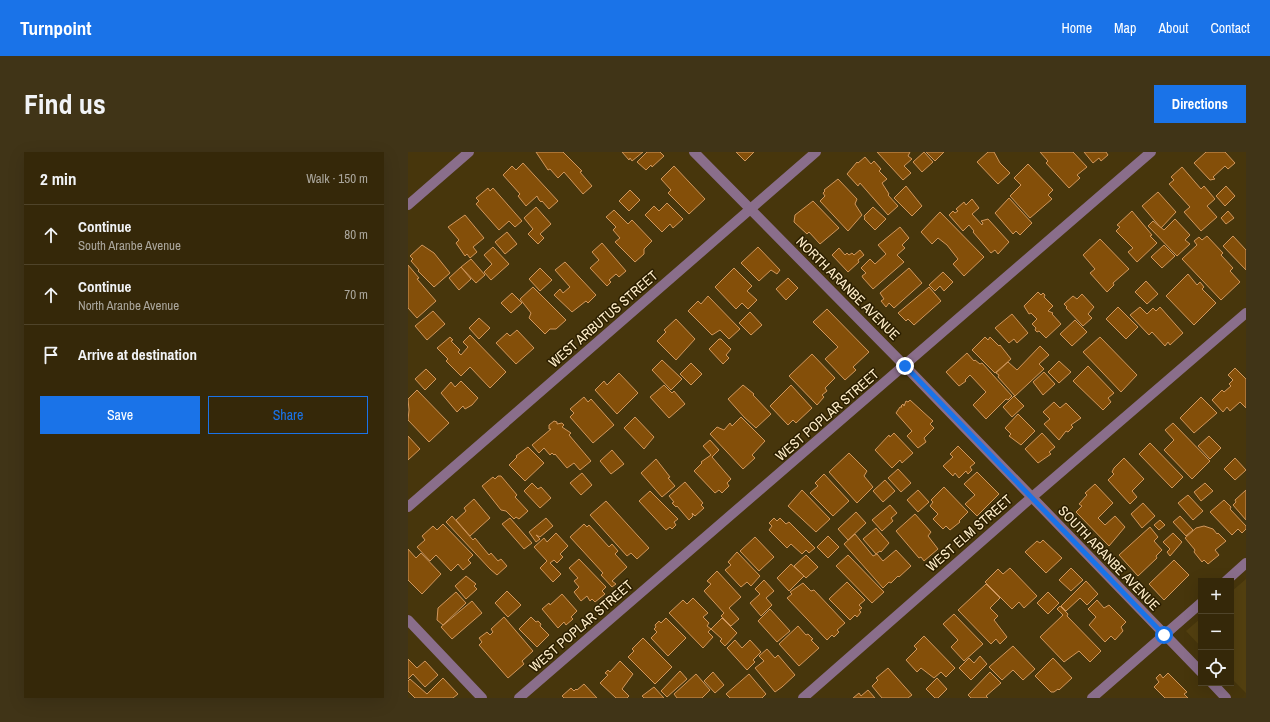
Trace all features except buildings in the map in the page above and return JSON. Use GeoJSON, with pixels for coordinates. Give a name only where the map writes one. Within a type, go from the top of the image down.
{"type":"FeatureCollection","features":[{"type":"Feature","properties":{"kind":"street"},"geometry":{"type":"LineString","coordinates":[[408,205],[469,152]]}},
{"type":"Feature","properties":{"kind":"street","name":"NORTH ARANBE AVENUE"},"geometry":{"type":"LineString","coordinates":[[694,152],[905,366],[1031,498]]}},
{"type":"Feature","properties":{"kind":"street","name":"WEST ARBUTUS STREET"},"geometry":{"type":"LineString","coordinates":[[408,507],[816,152]]}},
{"type":"Feature","properties":{"kind":"street","name":"WEST POPLAR STREET"},"geometry":{"type":"LineString","coordinates":[[519,698],[1151,152]]}},
{"type":"Feature","properties":{"kind":"street","name":"WEST ELM STREET"},"geometry":{"type":"LineString","coordinates":[[803,698],[1031,498],[1246,313]]}},
{"type":"Feature","properties":{"kind":"street","name":"SOUTH ARANBE AVENUE"},"geometry":{"type":"LineString","coordinates":[[1031,498],[1198,669]]}},
{"type":"Feature","properties":{"kind":"street"},"geometry":{"type":"LineString","coordinates":[[1229,578],[1246,563]]}},
{"type":"Feature","properties":{"kind":"street"},"geometry":{"type":"LineString","coordinates":[[1092,698],[1198,606]]}},
{"type":"Feature","properties":{"kind":"street"},"geometry":{"type":"LineString","coordinates":[[408,620],[482,698]]}},
{"type":"Feature","properties":{"kind":"street"},"geometry":{"type":"LineString","coordinates":[[1215,686],[1226,698]]}},
{"type":"Feature","properties":{"kind":"shaded area"},"geometry":{"type":"Polygon","coordinates":[[[1246,579],[1246,693],[1234,681],[1234,589],[1246,579]]]}},
{"type":"Feature","properties":{"kind":"shaded area"},"geometry":{"type":"Polygon","coordinates":[[[1198,621],[1198,644],[1186,631],[1198,621]]]}},
{"type":"Feature","properties":{"kind":"route"},"geometry":{"type":"LineString","coordinates":[[905,366],[1164,635]]}}]}
